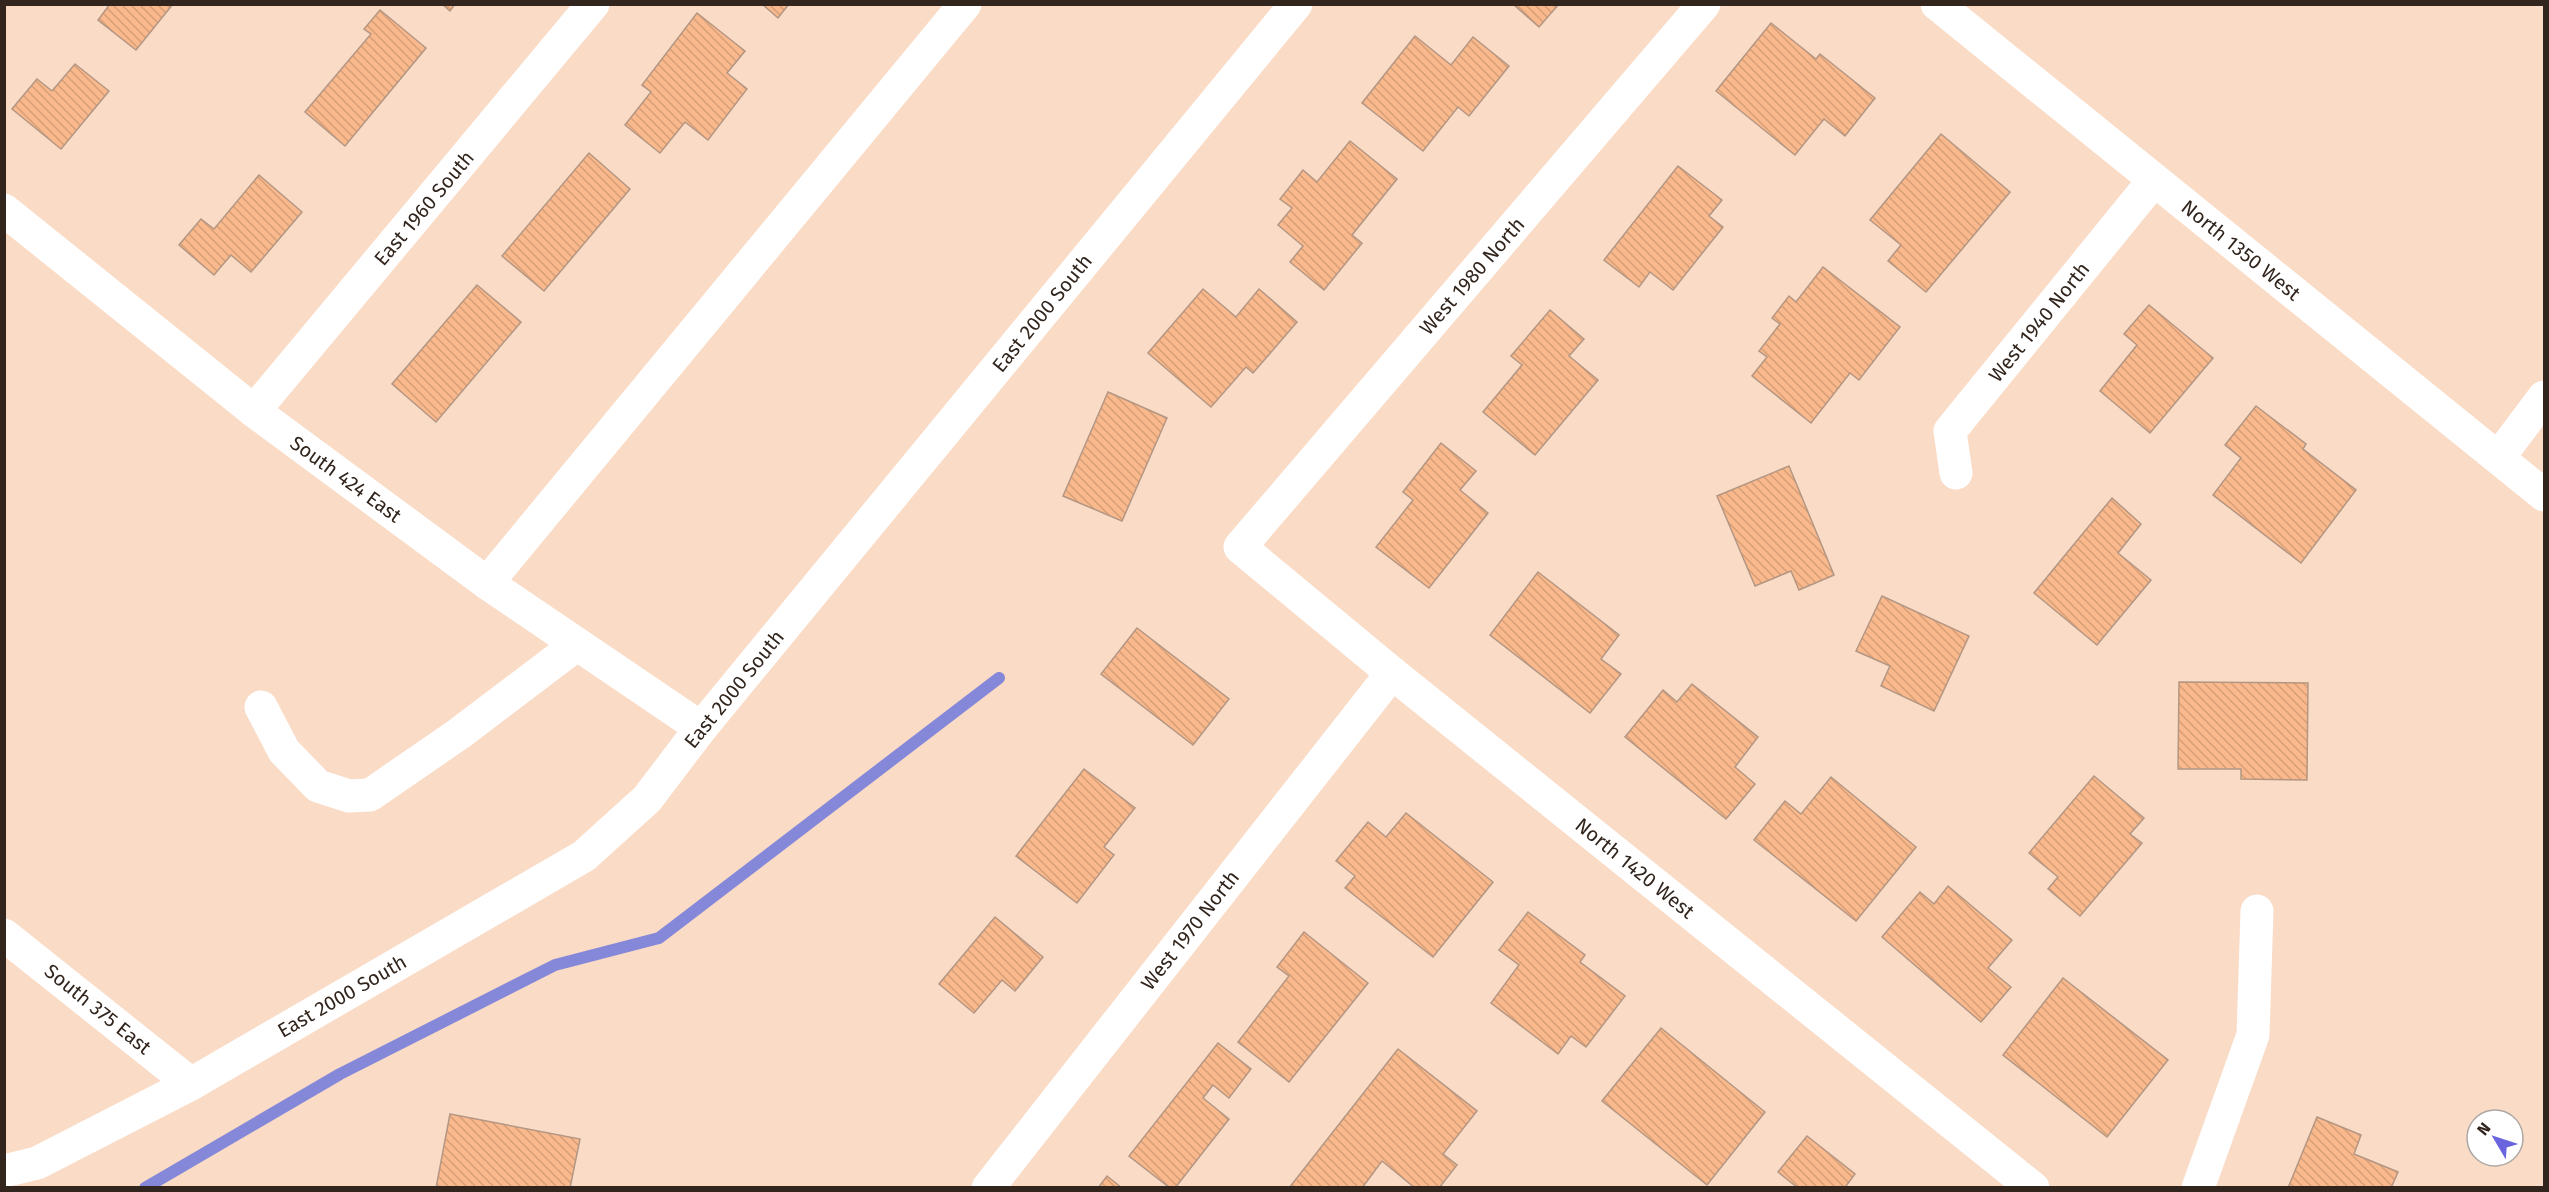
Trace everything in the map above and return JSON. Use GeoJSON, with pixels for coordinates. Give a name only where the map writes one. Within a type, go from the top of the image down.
{"type":"FeatureCollection","features":[{"type":"Feature","properties":{"kind":"street","name":"East 1960 South"},"geometry":{"type":"LineString","coordinates":[[254,411],[593,4]]}},
{"type":"Feature","properties":{"kind":"street"},"geometry":{"type":"LineString","coordinates":[[487,583],[965,4]]}},
{"type":"Feature","properties":{"kind":"street","name":"East 2000 South"},"geometry":{"type":"LineString","coordinates":[[4,1171],[37,1163],[191,1084],[584,856],[647,799],[701,728],[1296,4]]}},
{"type":"Feature","properties":{"kind":"street","name":"West 1980 North"},"geometry":{"type":"LineString","coordinates":[[1240,547],[1704,4]]}},
{"type":"Feature","properties":{"kind":"street","name":"North 1350 West"},"geometry":{"type":"LineString","coordinates":[[1937,4],[2544,495]]}},
{"type":"Feature","properties":{"kind":"street","name":"West 1940 North"},"geometry":{"type":"LineString","coordinates":[[1956,473],[1950,431],[2154,180]]}},
{"type":"Feature","properties":{"kind":"street","name":"South 424 East"},"geometry":{"type":"LineString","coordinates":[[4,210],[254,411],[487,583],[701,728]]}},
{"type":"Feature","properties":{"kind":"street"},"geometry":{"type":"LineString","coordinates":[[2499,458],[2544,398]]}},
{"type":"Feature","properties":{"kind":"street","name":"North 1420 West"},"geometry":{"type":"LineString","coordinates":[[1240,547],[1392,673],[2033,1188]]}},
{"type":"Feature","properties":{"kind":"street"},"geometry":{"type":"LineString","coordinates":[[261,707],[284,751],[318,786],[350,796],[370,795],[460,734],[576,645]]}},
{"type":"Feature","properties":{"kind":"street","name":"West 1970 North"},"geometry":{"type":"LineString","coordinates":[[988,1188],[1392,673]]}},
{"type":"Feature","properties":{"kind":"street"},"geometry":{"type":"LineString","coordinates":[[2198,1188],[2253,1035],[2257,911]]}},
{"type":"Feature","properties":{"kind":"street","name":"South 375 East"},"geometry":{"type":"LineString","coordinates":[[4,935],[191,1084]]}},
{"type":"Feature","properties":{"kind":"building"},"geometry":{"type":"Polygon","coordinates":[[[110,4],[173,4],[136,50],[98,20],[110,4]]]}},
{"type":"Feature","properties":{"kind":"building"},"geometry":{"type":"Polygon","coordinates":[[[442,4],[455,4],[450,11],[442,4]]]}},
{"type":"Feature","properties":{"kind":"building"},"geometry":{"type":"Polygon","coordinates":[[[762,4],[789,4],[778,18],[762,4]]]}},
{"type":"Feature","properties":{"kind":"building"},"geometry":{"type":"Polygon","coordinates":[[[1513,4],[1559,4],[1539,27],[1513,4]]]}},
{"type":"Feature","properties":{"kind":"building"},"geometry":{"type":"Polygon","coordinates":[[[380,10],[426,48],[345,146],[305,112],[371,34],[364,29],[380,10]]]}},
{"type":"Feature","properties":{"kind":"building"},"geometry":{"type":"Polygon","coordinates":[[[697,13],[745,51],[727,73],[747,89],[708,140],[685,122],[660,153],[625,125],[651,92],[642,85],[697,13]]]}},
{"type":"Feature","properties":{"kind":"building"},"geometry":{"type":"Polygon","coordinates":[[[1771,23],[1816,59],[1820,54],[1875,98],[1845,136],[1824,119],[1795,155],[1716,91],[1771,23]]]}},
{"type":"Feature","properties":{"kind":"building"},"geometry":{"type":"Polygon","coordinates":[[[1415,36],[1451,65],[1473,37],[1509,66],[1469,116],[1458,107],[1423,151],[1362,103],[1415,36]]]}},
{"type":"Feature","properties":{"kind":"building"},"geometry":{"type":"Polygon","coordinates":[[[75,64],[109,91],[61,149],[12,109],[37,79],[52,91],[75,64]]]}},
{"type":"Feature","properties":{"kind":"building"},"geometry":{"type":"Polygon","coordinates":[[[1941,134],[2010,192],[1926,292],[1888,261],[1901,245],[1870,220],[1941,134]]]}},
{"type":"Feature","properties":{"kind":"building"},"geometry":{"type":"Polygon","coordinates":[[[1350,141],[1397,179],[1352,235],[1362,243],[1324,290],[1290,262],[1303,246],[1278,225],[1292,208],[1280,199],[1303,170],[1317,182],[1350,141]]]}},
{"type":"Feature","properties":{"kind":"building"},"geometry":{"type":"Polygon","coordinates":[[[589,153],[630,189],[544,291],[502,256],[589,153]]]}},
{"type":"Feature","properties":{"kind":"building"},"geometry":{"type":"Polygon","coordinates":[[[1678,166],[1722,200],[1709,216],[1723,227],[1673,290],[1650,272],[1639,287],[1604,260],[1678,166]]]}},
{"type":"Feature","properties":{"kind":"building"},"geometry":{"type":"Polygon","coordinates":[[[259,175],[302,212],[251,272],[231,255],[214,275],[179,245],[201,219],[214,229],[259,175]]]}},
{"type":"Feature","properties":{"kind":"building"},"geometry":{"type":"Polygon","coordinates":[[[1823,267],[1900,327],[1859,380],[1850,373],[1811,423],[1752,376],[1767,357],[1759,351],[1780,324],[1772,318],[1789,296],[1796,302],[1823,267]]]}},
{"type":"Feature","properties":{"kind":"building"},"geometry":{"type":"Polygon","coordinates":[[[477,285],[521,322],[436,422],[392,384],[477,285]]]}},
{"type":"Feature","properties":{"kind":"building"},"geometry":{"type":"Polygon","coordinates":[[[1203,289],[1236,317],[1259,289],[1297,322],[1253,373],[1246,367],[1211,407],[1148,353],[1203,289]]]}},
{"type":"Feature","properties":{"kind":"building"},"geometry":{"type":"Polygon","coordinates":[[[2149,305],[2213,358],[2150,433],[2100,391],[2137,345],[2124,334],[2149,305]]]}},
{"type":"Feature","properties":{"kind":"building"},"geometry":{"type":"Polygon","coordinates":[[[1550,310],[1584,339],[1569,356],[1598,380],[1535,455],[1483,412],[1522,365],[1511,356],[1550,310]]]}},
{"type":"Feature","properties":{"kind":"building"},"geometry":{"type":"Polygon","coordinates":[[[1108,392],[1167,418],[1122,521],[1063,496],[1108,392]]]}},
{"type":"Feature","properties":{"kind":"building"},"geometry":{"type":"Polygon","coordinates":[[[2256,406],[2306,444],[2303,449],[2356,490],[2301,563],[2213,495],[2241,458],[2225,445],[2256,406]]]}},
{"type":"Feature","properties":{"kind":"building"},"geometry":{"type":"Polygon","coordinates":[[[1441,443],[1476,471],[1460,490],[1488,513],[1429,588],[1376,547],[1413,500],[1403,492],[1441,443]]]}},
{"type":"Feature","properties":{"kind":"building"},"geometry":{"type":"Polygon","coordinates":[[[1789,466],[1834,575],[1799,590],[1791,571],[1755,586],[1717,496],[1789,466]]]}},
{"type":"Feature","properties":{"kind":"building"},"geometry":{"type":"Polygon","coordinates":[[[2112,498],[2141,524],[2118,553],[2151,580],[2097,645],[2034,593],[2112,498]]]}},
{"type":"Feature","properties":{"kind":"building"},"geometry":{"type":"Polygon","coordinates":[[[1538,572],[1619,635],[1601,659],[1621,674],[1590,713],[1490,635],[1538,572]]]}},
{"type":"Feature","properties":{"kind":"building"},"geometry":{"type":"Polygon","coordinates":[[[1882,596],[1969,636],[1934,711],[1881,686],[1890,666],[1856,651],[1882,596]]]}},
{"type":"Feature","properties":{"kind":"building"},"geometry":{"type":"Polygon","coordinates":[[[1137,628],[1229,699],[1193,745],[1101,674],[1137,628]]]}},
{"type":"Feature","properties":{"kind":"building"},"geometry":{"type":"Polygon","coordinates":[[[2179,682],[2308,683],[2307,780],[2241,779],[2241,769],[2178,769],[2179,682]]]}},
{"type":"Feature","properties":{"kind":"building"},"geometry":{"type":"Polygon","coordinates":[[[1692,684],[1758,737],[1735,767],[1755,784],[1726,819],[1625,737],[1663,690],[1677,702],[1692,684]]]}},
{"type":"Feature","properties":{"kind":"building"},"geometry":{"type":"Polygon","coordinates":[[[1084,769],[1135,808],[1104,847],[1114,855],[1077,903],[1016,856],[1084,769]]]}},
{"type":"Feature","properties":{"kind":"building"},"geometry":{"type":"Polygon","coordinates":[[[2094,776],[2144,818],[2130,834],[2142,843],[2080,916],[2048,889],[2058,877],[2029,853],[2094,776]]]}},
{"type":"Feature","properties":{"kind":"building"},"geometry":{"type":"Polygon","coordinates":[[[1831,777],[1916,847],[1856,921],[1754,840],[1785,801],[1801,814],[1831,777]]]}},
{"type":"Feature","properties":{"kind":"building"},"geometry":{"type":"Polygon","coordinates":[[[1406,813],[1493,882],[1433,957],[1345,888],[1355,876],[1336,861],[1368,822],[1386,837],[1406,813]]]}},
{"type":"Feature","properties":{"kind":"building"},"geometry":{"type":"Polygon","coordinates":[[[1948,886],[2012,940],[1988,968],[2011,987],[1981,1022],[1882,937],[1920,892],[1934,904],[1948,886]]]}},
{"type":"Feature","properties":{"kind":"building"},"geometry":{"type":"Polygon","coordinates":[[[1528,912],[1585,955],[1580,962],[1625,996],[1586,1047],[1571,1036],[1558,1054],[1491,1003],[1519,965],[1499,950],[1528,912]]]}},
{"type":"Feature","properties":{"kind":"building"},"geometry":{"type":"Polygon","coordinates":[[[995,917],[1043,957],[1015,991],[1002,980],[974,1013],[939,984],[995,917]]]}},
{"type":"Feature","properties":{"kind":"building"},"geometry":{"type":"Polygon","coordinates":[[[1304,932],[1368,983],[1289,1082],[1238,1042],[1289,976],[1277,967],[1304,932]]]}},
{"type":"Feature","properties":{"kind":"building"},"geometry":{"type":"Polygon","coordinates":[[[2063,978],[2168,1060],[2107,1137],[2003,1055],[2063,978]]]}},
{"type":"Feature","properties":{"kind":"building"},"geometry":{"type":"Polygon","coordinates":[[[1661,1028],[1765,1112],[1707,1185],[1602,1101],[1661,1028]]]}},
{"type":"Feature","properties":{"kind":"building"},"geometry":{"type":"Polygon","coordinates":[[[1218,1043],[1251,1069],[1229,1098],[1213,1085],[1203,1098],[1229,1119],[1175,1188],[1170,1188],[1129,1156],[1218,1043]]]}},
{"type":"Feature","properties":{"kind":"building"},"geometry":{"type":"Polygon","coordinates":[[[1398,1049],[1477,1111],[1443,1154],[1457,1165],[1439,1188],[1415,1188],[1382,1161],[1362,1188],[1289,1188],[1398,1049]]]}},
{"type":"Feature","properties":{"kind":"building"},"geometry":{"type":"Polygon","coordinates":[[[450,1114],[580,1139],[570,1188],[436,1188],[450,1114]]]}},
{"type":"Feature","properties":{"kind":"building"},"geometry":{"type":"Polygon","coordinates":[[[2317,1117],[2361,1135],[2354,1154],[2398,1172],[2391,1188],[2288,1188],[2317,1117]]]}},
{"type":"Feature","properties":{"kind":"building"},"geometry":{"type":"Polygon","coordinates":[[[1807,1136],[1855,1174],[1846,1186],[1848,1188],[1798,1188],[1778,1172],[1807,1136]]]}},
{"type":"Feature","properties":{"kind":"building"},"geometry":{"type":"Polygon","coordinates":[[[1107,1176],[1122,1188],[1098,1188],[1107,1176]]]}},
{"type":"Feature","properties":{"kind":"waterway"},"geometry":{"type":"LineString","coordinates":[[145,1188],[340,1074],[555,965],[659,938],[999,678]]}}]}
